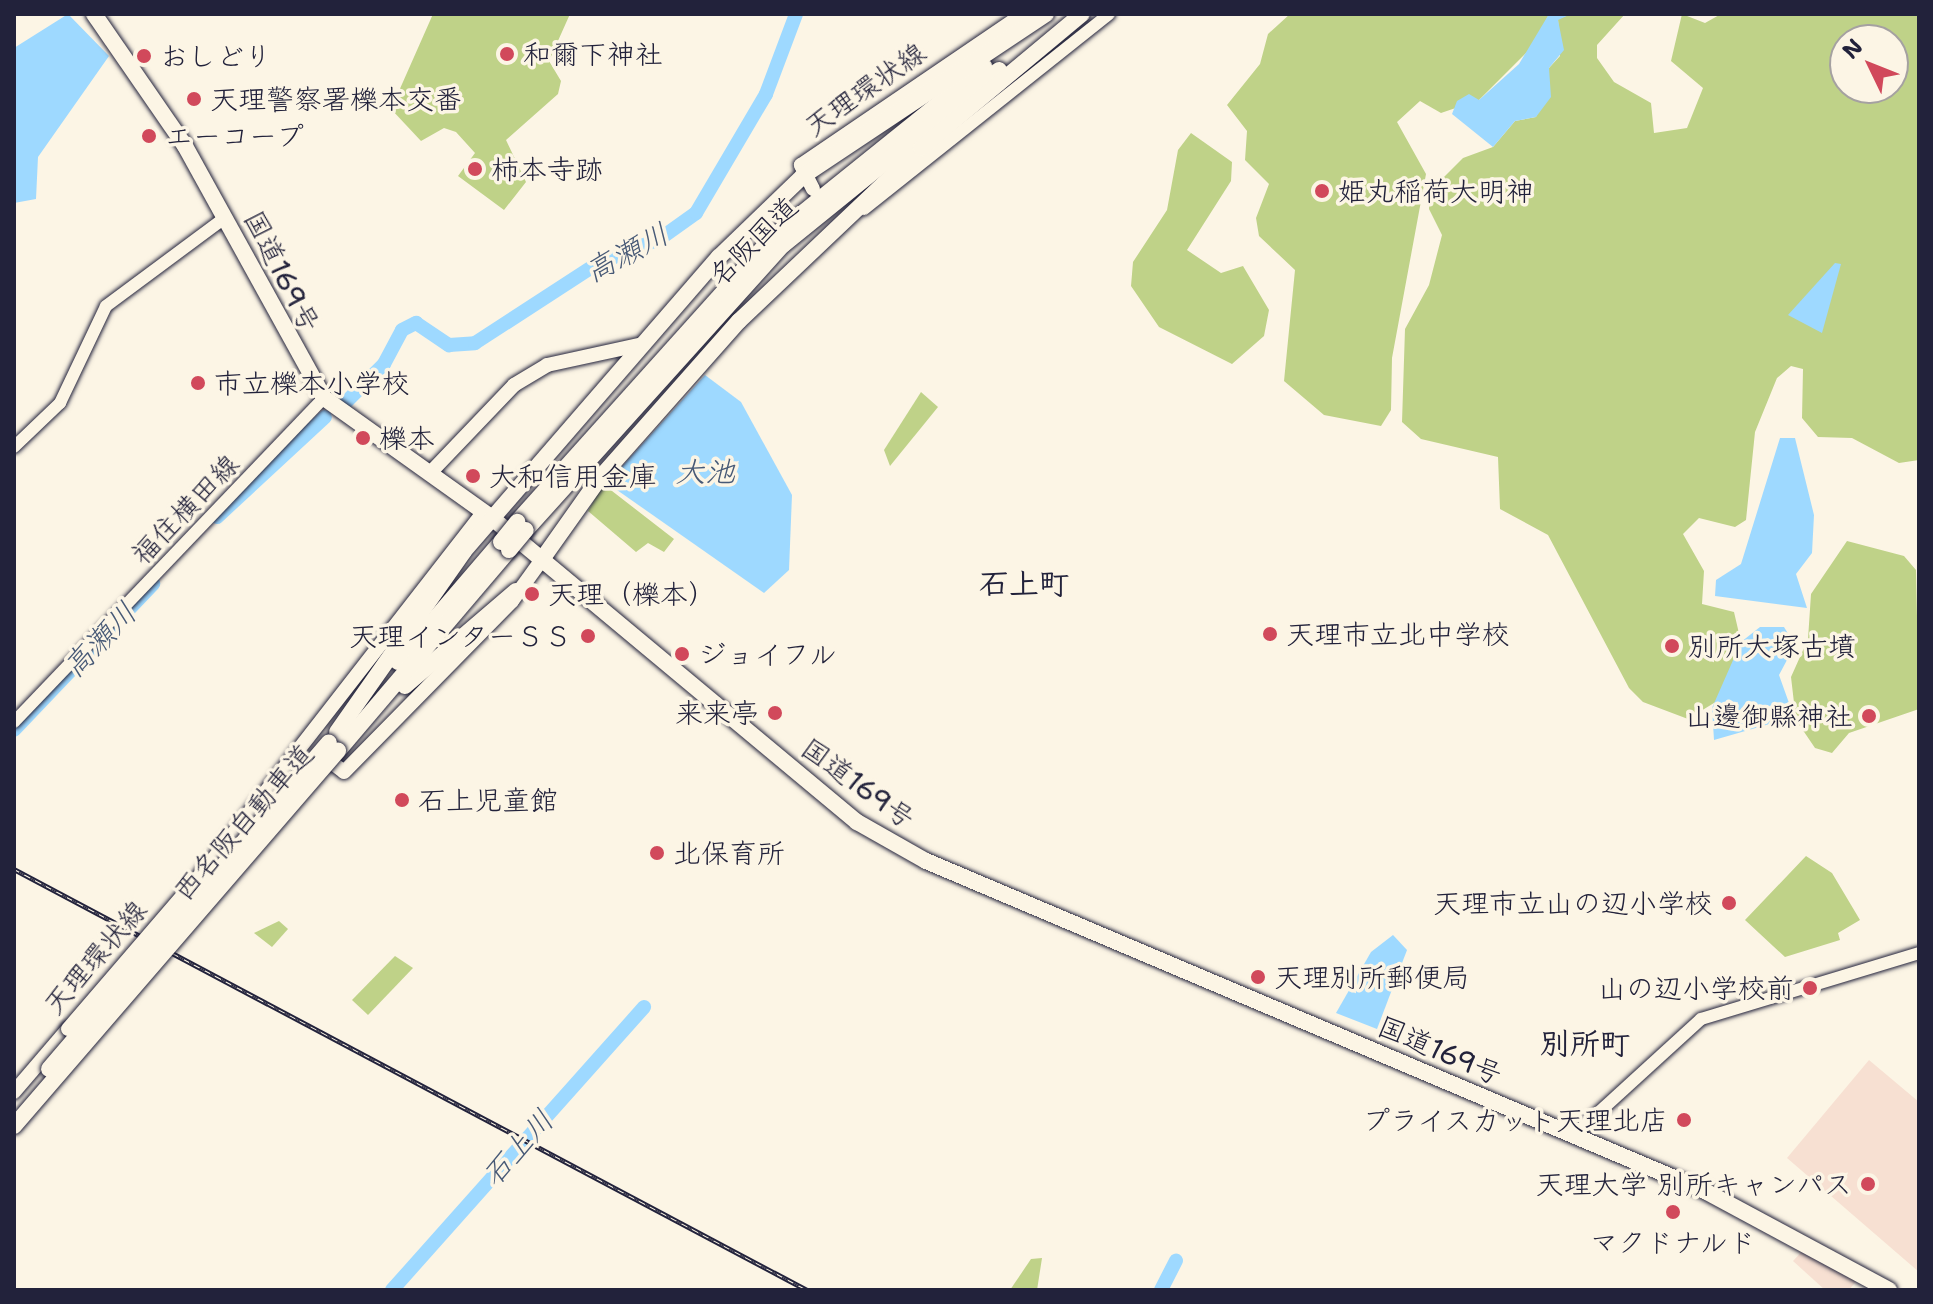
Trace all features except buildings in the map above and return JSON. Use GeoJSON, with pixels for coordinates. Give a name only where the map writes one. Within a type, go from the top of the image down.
{"type":"FeatureCollection","features":[{"type":"Feature","properties":{"kind":"highway","name":"国道169号"},"geometry":{"type":"LineString","coordinates":[[94,14],[226,217],[324,398],[431,472],[543,558],[891,844],[1755,1215],[1889,1290]]}},
{"type":"Feature","properties":{"kind":"highway"},"geometry":{"type":"LineString","coordinates":[[338,742],[488,515],[541,463],[643,344],[808,183],[1046,14]]}},
{"type":"Feature","properties":{"kind":"highway","name":"名阪国道"},"geometry":{"type":"LineString","coordinates":[[505,546],[786,225],[1055,14]]}},
{"type":"Feature","properties":{"kind":"highway","name":"名阪国道"},"geometry":{"type":"LineString","coordinates":[[522,526],[819,211],[1075,14]]}},
{"type":"Feature","properties":{"kind":"highway"},"geometry":{"type":"LineString","coordinates":[[543,558],[634,438],[838,214],[1082,14]]}},
{"type":"Feature","properties":{"kind":"highway","name":"西名阪自動車道"},"geometry":{"type":"LineString","coordinates":[[14,1126],[505,546]]}},
{"type":"Feature","properties":{"kind":"highway"},"geometry":{"type":"LineString","coordinates":[[338,742],[516,591]]}},
{"type":"Feature","properties":{"kind":"highway","name":"西名阪自動車道"},"geometry":{"type":"LineString","coordinates":[[14,1109],[338,742]]}},
{"type":"Feature","properties":{"kind":"main road","name":"天理環状線"},"geometry":{"type":"LineString","coordinates":[[808,183],[801,165],[1023,14]]}},
{"type":"Feature","properties":{"kind":"main road"},"geometry":{"type":"LineString","coordinates":[[838,214],[872,205],[1014,83],[1109,14]]}},
{"type":"Feature","properties":{"kind":"main road"},"geometry":{"type":"LineString","coordinates":[[14,447],[60,403],[106,306],[226,217]]}},
{"type":"Feature","properties":{"kind":"main road"},"geometry":{"type":"LineString","coordinates":[[431,472],[525,378],[547,365],[643,344]]}},
{"type":"Feature","properties":{"kind":"main road","name":"福住横田線"},"geometry":{"type":"LineString","coordinates":[[14,722],[324,398]]}},
{"type":"Feature","properties":{"kind":"main road","name":"天理環状線"},"geometry":{"type":"LineString","coordinates":[[14,1092],[204,871],[488,515]]}},
{"type":"Feature","properties":{"kind":"main road"},"geometry":{"type":"LineString","coordinates":[[306,744],[344,772],[516,591],[543,558]]}},
{"type":"Feature","properties":{"kind":"main road"},"geometry":{"type":"LineString","coordinates":[[1574,1135],[1701,1019],[1919,953]]}},
{"type":"Feature","properties":{"kind":"shaded area","name":"天理大学 別所キャンパス"},"geometry":{"type":"Polygon","coordinates":[[[1869,1060],[1919,1102],[1919,1272],[1787,1158],[1869,1060]]]}},
{"type":"Feature","properties":{"kind":"shaded area"},"geometry":{"type":"Polygon","coordinates":[[[1805,1248],[1858,1279],[1849,1290],[1825,1290],[1793,1261],[1805,1248]]]}},
{"type":"Feature","properties":{"kind":"green space"},"geometry":{"type":"Polygon","coordinates":[[[433,14],[570,14],[549,61],[561,81],[558,94],[506,140],[526,182],[504,210],[458,176],[475,153],[456,132],[444,128],[421,141],[391,109],[433,14]]]}},
{"type":"Feature","properties":{"kind":"green space"},"geometry":{"type":"Polygon","coordinates":[[[1290,14],[1549,14],[1535,44],[1479,100],[1441,113],[1420,101],[1397,122],[1426,174],[1392,358],[1391,410],[1381,426],[1324,415],[1284,381],[1295,270],[1259,236],[1256,218],[1269,184],[1245,160],[1247,131],[1227,105],[1260,64],[1268,34],[1290,14]]]}},
{"type":"Feature","properties":{"kind":"green space"},"geometry":{"type":"Polygon","coordinates":[[[1571,14],[1625,14],[1597,45],[1597,58],[1614,82],[1651,103],[1654,133],[1687,128],[1703,88],[1671,61],[1682,14],[1705,23],[1721,14],[1919,14],[1919,460],[1899,463],[1852,438],[1818,437],[1802,418],[1803,369],[1791,366],[1777,378],[1755,432],[1746,520],[1735,527],[1699,518],[1683,534],[1704,571],[1702,604],[1734,612],[1741,642],[1722,698],[1688,719],[1643,702],[1629,688],[1548,535],[1500,509],[1498,457],[1421,439],[1402,422],[1405,329],[1429,285],[1442,235],[1429,209],[1430,191],[1463,158],[1493,147],[1515,121],[1536,117],[1549,68],[1560,56],[1558,19],[1571,14]]]}},
{"type":"Feature","properties":{"kind":"green space"},"geometry":{"type":"Polygon","coordinates":[[[1191,133],[1232,162],[1231,181],[1187,250],[1221,273],[1243,266],[1269,310],[1264,336],[1232,364],[1159,327],[1131,286],[1133,262],[1167,210],[1178,150],[1191,133]]]}},
{"type":"Feature","properties":{"kind":"green space"},"geometry":{"type":"Polygon","coordinates":[[[921,392],[938,407],[890,466],[884,450],[921,392]]]}},
{"type":"Feature","properties":{"kind":"green space"},"geometry":{"type":"Polygon","coordinates":[[[603,484],[674,539],[664,552],[648,543],[636,552],[588,511],[603,484]]]}},
{"type":"Feature","properties":{"kind":"green space"},"geometry":{"type":"Polygon","coordinates":[[[1847,541],[1904,556],[1916,570],[1919,709],[1849,733],[1832,753],[1815,748],[1796,720],[1791,677],[1808,639],[1811,594],[1847,541]]]}},
{"type":"Feature","properties":{"kind":"green space"},"geometry":{"type":"Polygon","coordinates":[[[1806,856],[1832,873],[1860,920],[1838,933],[1840,940],[1785,957],[1745,920],[1806,856]]]}},
{"type":"Feature","properties":{"kind":"green space"},"geometry":{"type":"Polygon","coordinates":[[[279,921],[288,929],[272,947],[254,933],[279,921]]]}},
{"type":"Feature","properties":{"kind":"green space"},"geometry":{"type":"Polygon","coordinates":[[[395,956],[413,968],[368,1015],[352,1000],[395,956]]]}},
{"type":"Feature","properties":{"kind":"green space"},"geometry":{"type":"Polygon","coordinates":[[[1042,1258],[1037,1290],[1010,1290],[1031,1259],[1042,1258]]]}},
{"type":"Feature","properties":{"kind":"water"},"geometry":{"type":"Polygon","coordinates":[[[68,14],[109,56],[38,157],[36,199],[14,203],[14,48],[68,14]]]}},
{"type":"Feature","properties":{"kind":"water"},"geometry":{"type":"Polygon","coordinates":[[[1549,14],[1571,14],[1558,20],[1564,50],[1549,68],[1551,97],[1536,117],[1515,121],[1493,147],[1452,114],[1457,101],[1469,94],[1479,100],[1519,64],[1549,14]]]}},
{"type":"Feature","properties":{"kind":"water"},"geometry":{"type":"Polygon","coordinates":[[[1835,263],[1841,264],[1822,333],[1788,315],[1835,263]]]}},
{"type":"Feature","properties":{"kind":"water","name":"大池"},"geometry":{"type":"Polygon","coordinates":[[[705,375],[741,402],[792,495],[789,570],[764,593],[607,483],[705,375]]]}},
{"type":"Feature","properties":{"kind":"water"},"geometry":{"type":"Polygon","coordinates":[[[1780,438],[1795,438],[1814,515],[1812,553],[1796,574],[1807,608],[1715,596],[1716,580],[1741,564],[1780,438]]]}},
{"type":"Feature","properties":{"kind":"water"},"geometry":{"type":"Polygon","coordinates":[[[1760,627],[1784,627],[1795,645],[1779,675],[1794,717],[1714,740],[1712,708],[1741,642],[1760,627]]]}},
{"type":"Feature","properties":{"kind":"water"},"geometry":{"type":"Polygon","coordinates":[[[1393,935],[1407,950],[1377,1029],[1336,1013],[1371,952],[1393,935]]]}},
{"type":"Feature","properties":{"kind":"waterway","name":"高瀬川"},"geometry":{"type":"LineString","coordinates":[[345,403],[384,364],[402,330],[416,323],[449,345],[475,343],[595,265],[661,238],[696,213],[766,94],[796,14]]}},
{"type":"Feature","properties":{"kind":"waterway","name":"高瀬川"},"geometry":{"type":"LineString","coordinates":[[217,517],[325,417]]}},
{"type":"Feature","properties":{"kind":"waterway","name":"高瀬川"},"geometry":{"type":"LineString","coordinates":[[14,730],[153,584]]}},
{"type":"Feature","properties":{"kind":"waterway","name":"石上川"},"geometry":{"type":"LineString","coordinates":[[392,1290],[644,1007]]}},
{"type":"Feature","properties":{"kind":"waterway"},"geometry":{"type":"LineString","coordinates":[[1161,1290],[1176,1261]]}},
{"type":"Feature","properties":{"kind":"railway"},"geometry":{"type":"LineString","coordinates":[[14,869],[807,1290]]}},
{"type":"Feature","properties":{"kind":"place","name":"和爾下神社"},"geometry":{"type":"Point","coordinates":[507,54]}},
{"type":"Feature","properties":{"kind":"place","name":"おしどり"},"geometry":{"type":"Point","coordinates":[144,56]}},
{"type":"Feature","properties":{"kind":"place","name":"天理警察署櫟本交番"},"geometry":{"type":"Point","coordinates":[194,99]}},
{"type":"Feature","properties":{"kind":"place","name":"エーコープ"},"geometry":{"type":"Point","coordinates":[149,136]}},
{"type":"Feature","properties":{"kind":"place","name":"柿本寺跡"},"geometry":{"type":"Point","coordinates":[475,169]}},
{"type":"Feature","properties":{"kind":"place","name":"姫丸稲荷大明神"},"geometry":{"type":"Point","coordinates":[1322,191]}},
{"type":"Feature","properties":{"kind":"place","name":"市立櫟本小学校"},"geometry":{"type":"Point","coordinates":[198,383]}},
{"type":"Feature","properties":{"kind":"place","name":"櫟本"},"geometry":{"type":"Point","coordinates":[363,438]}},
{"type":"Feature","properties":{"kind":"place","name":"大和信用金庫"},"geometry":{"type":"Point","coordinates":[473,476]}},
{"type":"Feature","properties":{"kind":"place","name":"天理（櫟本）"},"geometry":{"type":"Point","coordinates":[532,594]}},
{"type":"Feature","properties":{"kind":"place","name":"天理市立北中学校"},"geometry":{"type":"Point","coordinates":[1270,634]}},
{"type":"Feature","properties":{"kind":"place","name":"天理インターＳＳ"},"geometry":{"type":"Point","coordinates":[588,636]}},
{"type":"Feature","properties":{"kind":"place","name":"別所大塚古墳"},"geometry":{"type":"Point","coordinates":[1672,646]}},
{"type":"Feature","properties":{"kind":"place","name":"ジョイフル"},"geometry":{"type":"Point","coordinates":[682,654]}},
{"type":"Feature","properties":{"kind":"place","name":"来来亭"},"geometry":{"type":"Point","coordinates":[775,713]}},
{"type":"Feature","properties":{"kind":"place","name":"山邊御縣神社"},"geometry":{"type":"Point","coordinates":[1869,716]}},
{"type":"Feature","properties":{"kind":"place","name":"石上児童館"},"geometry":{"type":"Point","coordinates":[402,800]}},
{"type":"Feature","properties":{"kind":"place","name":"北保育所"},"geometry":{"type":"Point","coordinates":[657,853]}},
{"type":"Feature","properties":{"kind":"place","name":"天理市立山の辺小学校"},"geometry":{"type":"Point","coordinates":[1729,903]}},
{"type":"Feature","properties":{"kind":"place","name":"天理別所郵便局"},"geometry":{"type":"Point","coordinates":[1258,977]}},
{"type":"Feature","properties":{"kind":"place","name":"山の辺小学校前"},"geometry":{"type":"Point","coordinates":[1810,988]}},
{"type":"Feature","properties":{"kind":"place","name":"プライスカット天理北店"},"geometry":{"type":"Point","coordinates":[1684,1120]}},
{"type":"Feature","properties":{"kind":"place","name":"天理大学 別所キャンパス"},"geometry":{"type":"Point","coordinates":[1868,1184]}},
{"type":"Feature","properties":{"kind":"place","name":"マクドナルド"},"geometry":{"type":"Point","coordinates":[1673,1212]}},
{"type":"Feature","properties":{"kind":"district","name":"石上町"},"geometry":{"type":"Point","coordinates":[1024,584]}},
{"type":"Feature","properties":{"kind":"district","name":"別所町"},"geometry":{"type":"Point","coordinates":[1585,1044]}}]}
